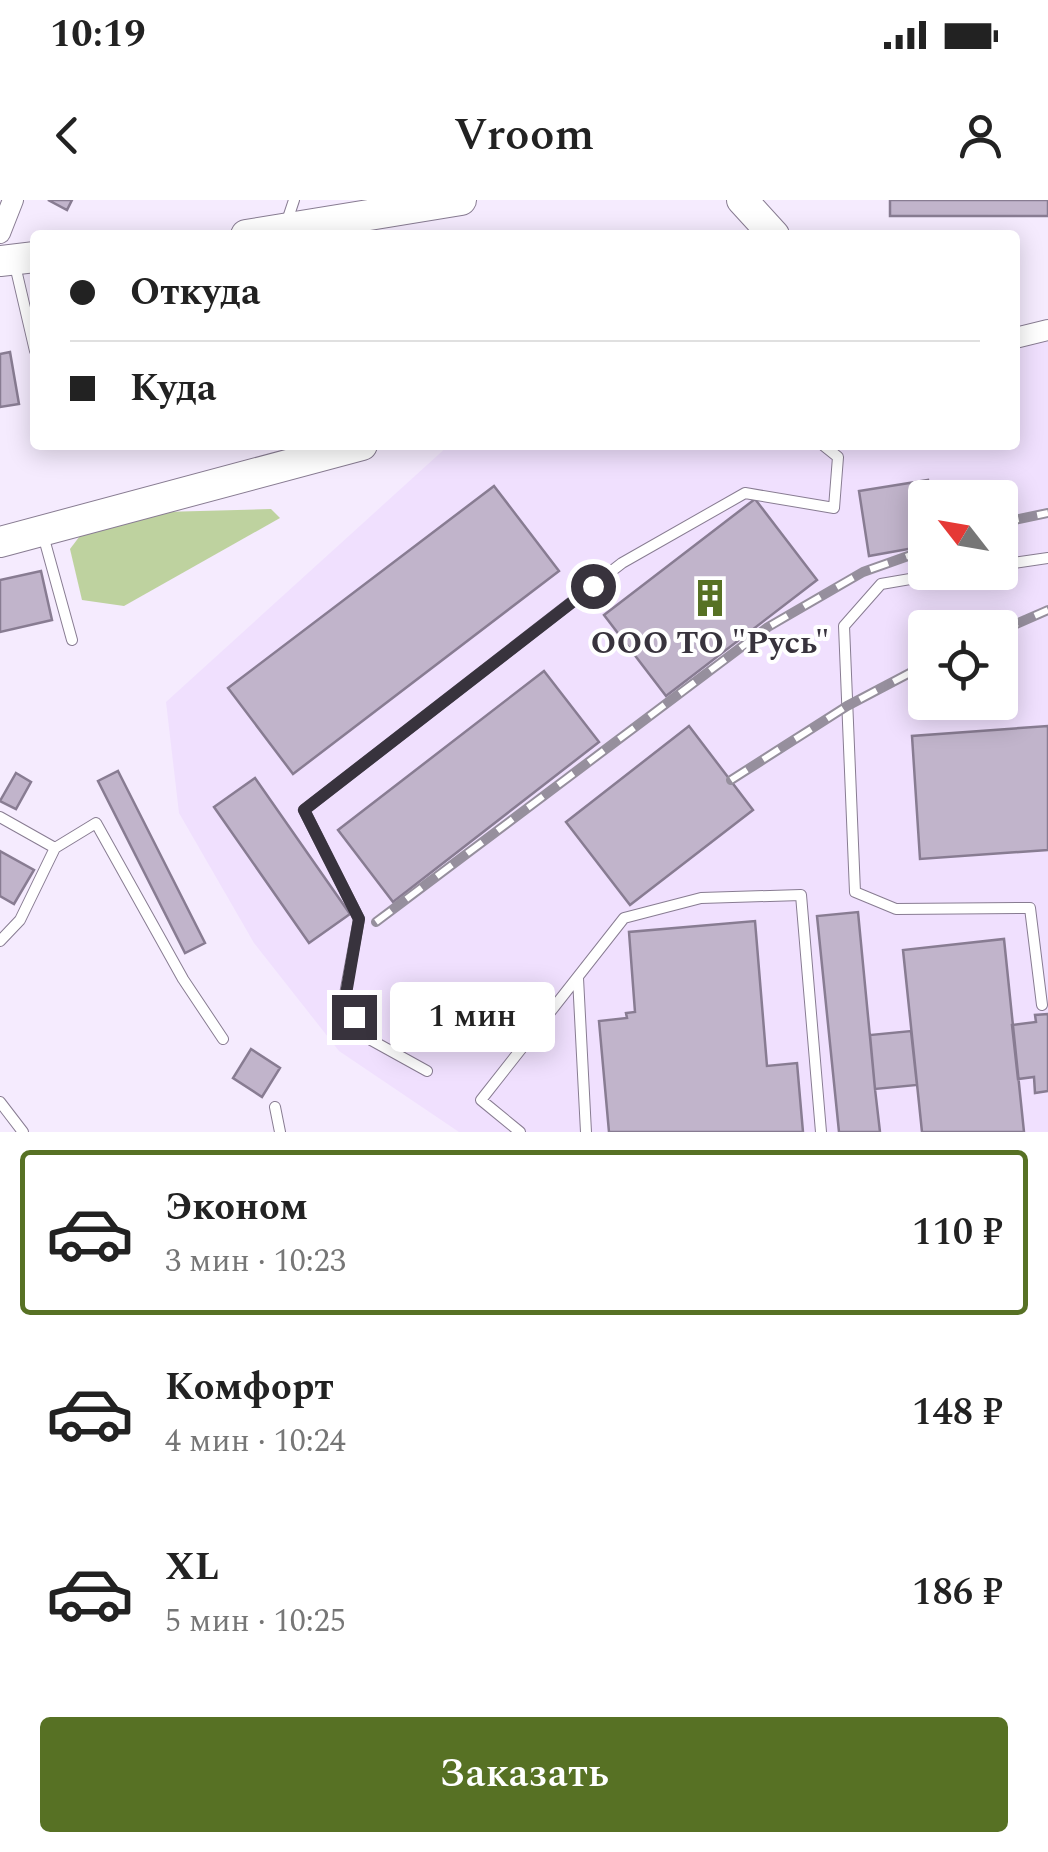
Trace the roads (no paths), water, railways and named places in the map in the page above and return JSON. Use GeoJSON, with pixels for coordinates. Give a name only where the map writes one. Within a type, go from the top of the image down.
{"type":"FeatureCollection","features":[{"type":"Feature","properties":{"kind":"main road"},"geometry":{"type":"LineString","coordinates":[[284,230],[460,200]]}},
{"type":"Feature","properties":{"kind":"main road"},"geometry":{"type":"LineString","coordinates":[[742,200],[771,230]]}},
{"type":"Feature","properties":{"kind":"main road"},"geometry":{"type":"LineString","coordinates":[[760,200],[774,230]]}},
{"type":"Feature","properties":{"kind":"main road"},"geometry":{"type":"LineString","coordinates":[[0,542],[343,450]]}},
{"type":"Feature","properties":{"kind":"street"},"geometry":{"type":"LineString","coordinates":[[12,200],[12,253]]}},
{"type":"Feature","properties":{"kind":"street"},"geometry":{"type":"LineString","coordinates":[[1020,337],[1048,330]]}},
{"type":"Feature","properties":{"kind":"lane"},"geometry":{"type":"LineString","coordinates":[[284,230],[294,200]]}},
{"type":"Feature","properties":{"kind":"lane"},"geometry":{"type":"LineString","coordinates":[[12,253],[30,330]]}},
{"type":"Feature","properties":{"kind":"lane"},"geometry":{"type":"LineString","coordinates":[[427,1071],[371,1040],[354,1017],[346,994],[359,919],[304,810],[622,563],[714,510],[745,493],[834,508],[838,457],[829,450]]}},
{"type":"Feature","properties":{"kind":"lane"},"geometry":{"type":"LineString","coordinates":[[42,530],[72,640]]}},
{"type":"Feature","properties":{"kind":"lane"},"geometry":{"type":"LineString","coordinates":[[1018,562],[1048,558]]}},
{"type":"Feature","properties":{"kind":"lane"},"geometry":{"type":"LineString","coordinates":[[908,579],[881,584],[844,626],[855,892],[896,909],[1030,908],[1042,1005]]}},
{"type":"Feature","properties":{"kind":"lane"},"geometry":{"type":"LineString","coordinates":[[0,817],[56,848]]}},
{"type":"Feature","properties":{"kind":"lane"},"geometry":{"type":"LineString","coordinates":[[0,942],[20,920],[56,848],[96,823],[183,979],[223,1039]]}},
{"type":"Feature","properties":{"kind":"lane"},"geometry":{"type":"LineString","coordinates":[[520,1132],[482,1100],[624,918],[701,898],[801,894],[821,1132]]}},
{"type":"Feature","properties":{"kind":"lane"},"geometry":{"type":"LineString","coordinates":[[578,977],[586,1132]]}},
{"type":"Feature","properties":{"kind":"lane"},"geometry":{"type":"LineString","coordinates":[[0,1102],[23,1132]]}},
{"type":"Feature","properties":{"kind":"lane"},"geometry":{"type":"LineString","coordinates":[[275,1106],[280,1132]]}},
{"type":"Feature","properties":{"kind":"railway"},"geometry":{"type":"LineString","coordinates":[[1018,519],[1048,513]]}},
{"type":"Feature","properties":{"kind":"railway"},"geometry":{"type":"LineString","coordinates":[[376,922],[768,627],[863,572],[908,556]]}},
{"type":"Feature","properties":{"kind":"railway"},"geometry":{"type":"LineString","coordinates":[[1018,623],[1048,610]]}},
{"type":"Feature","properties":{"kind":"railway"},"geometry":{"type":"LineString","coordinates":[[731,780],[847,706],[908,674]]}},
{"type":"Feature","properties":{"kind":"place","name":"ООО ТО \"Русь\""},"geometry":{"type":"Point","coordinates":[710,598]}}]}
